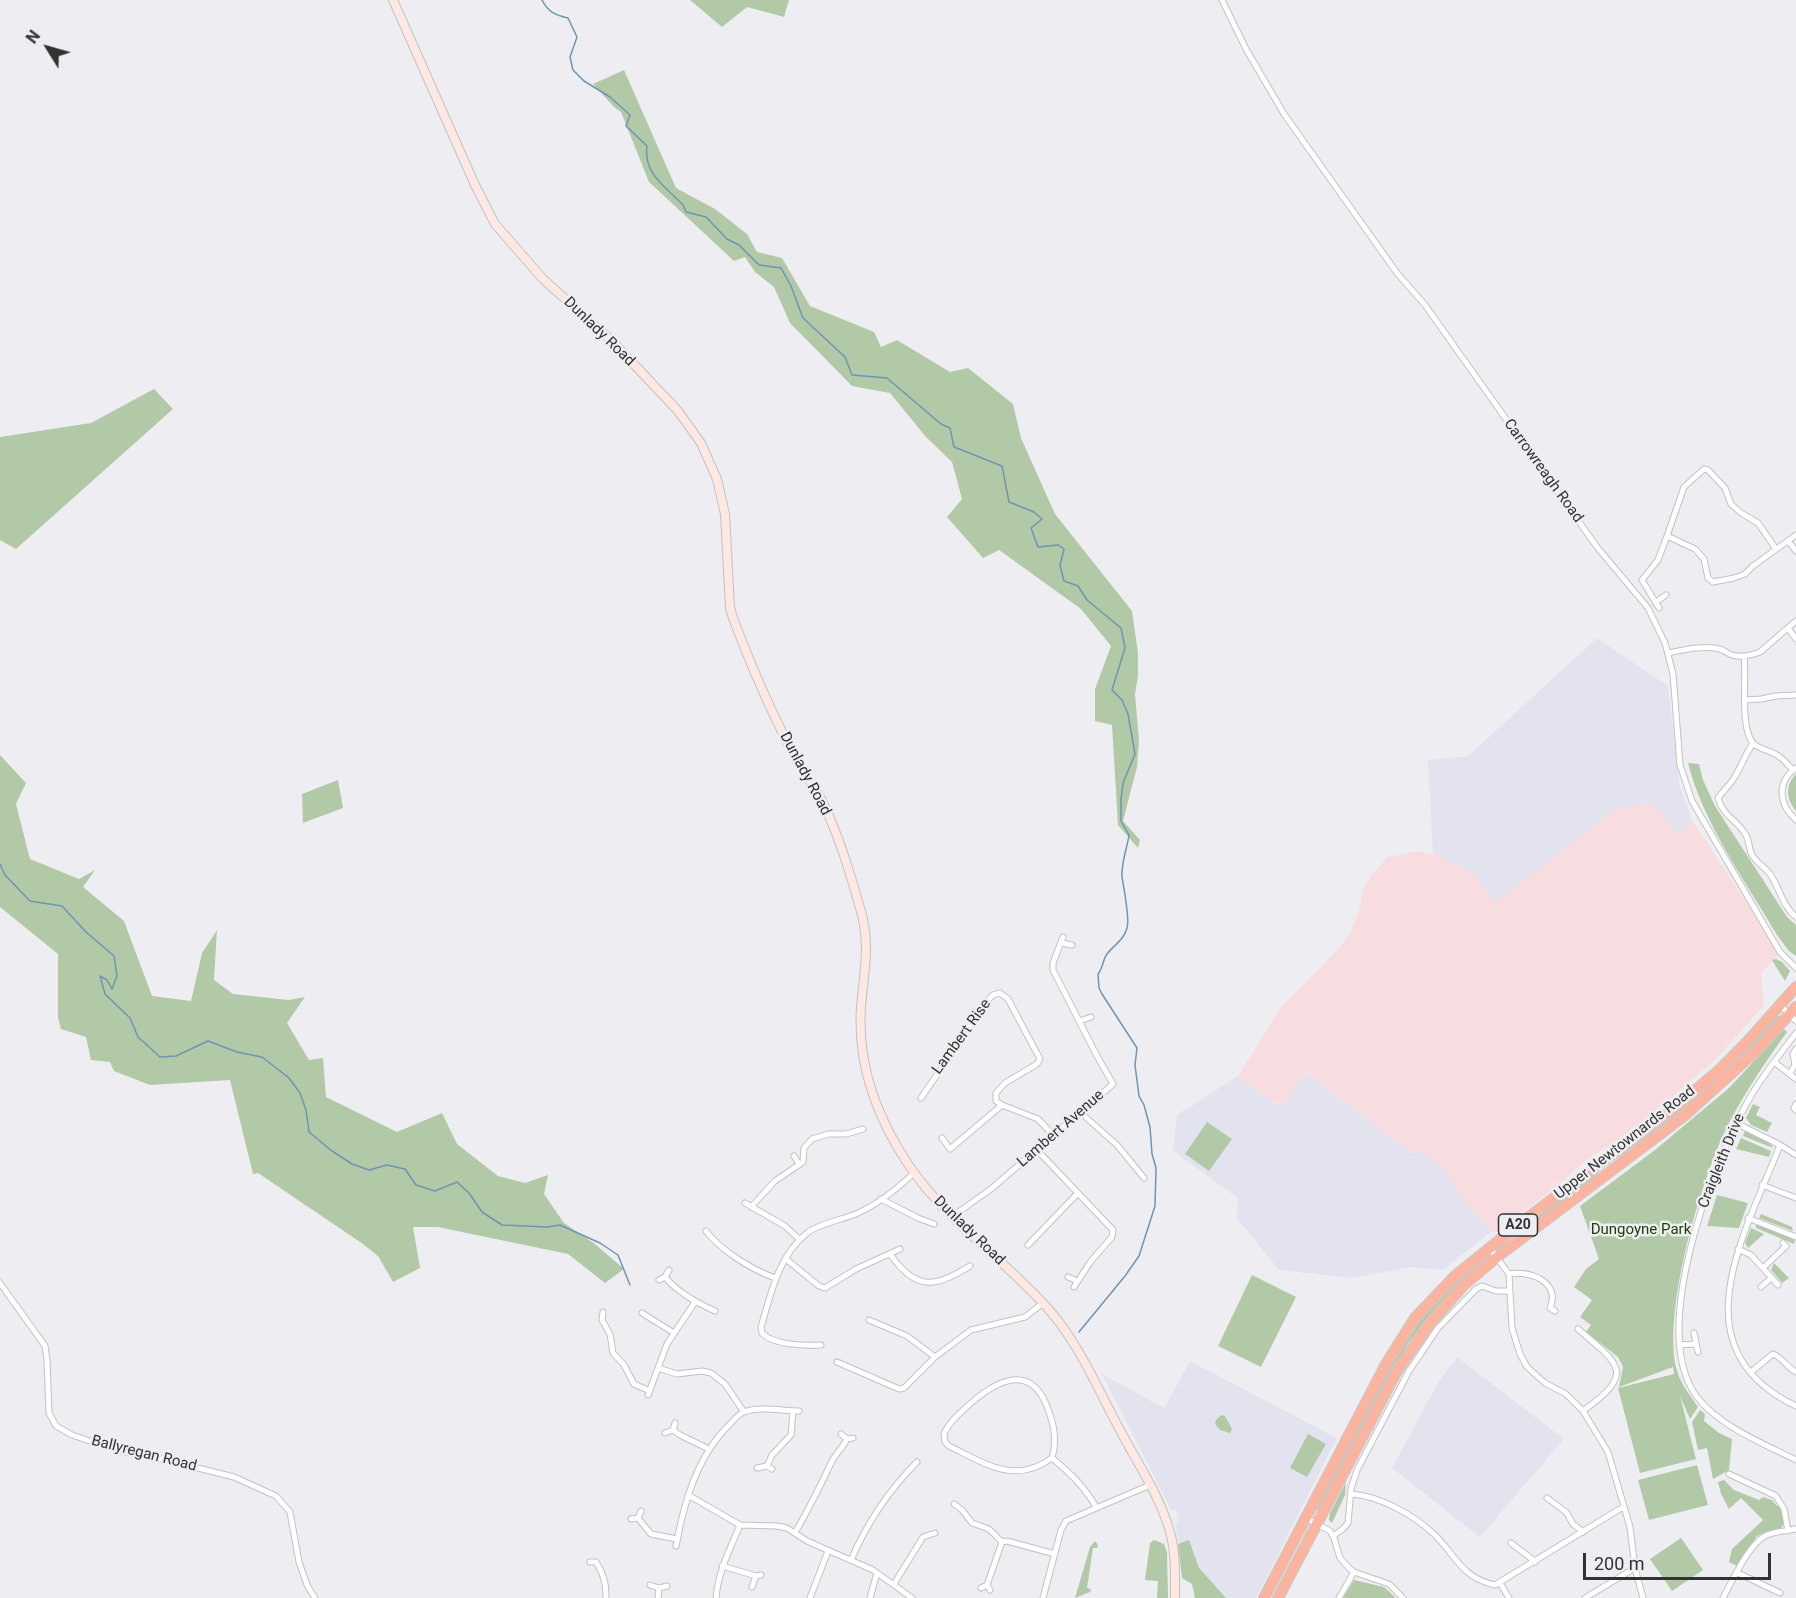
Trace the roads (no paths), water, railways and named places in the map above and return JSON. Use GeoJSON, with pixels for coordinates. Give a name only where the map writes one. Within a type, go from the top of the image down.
{"type":"FeatureCollection","features":[{"type":"Feature","properties":{"kind":"highway","name":"Upper Newtownards Road"},"geometry":{"type":"LineString","coordinates":[[1264,1598],[1370,1393],[1408,1329],[1435,1296],[1489,1247],[1677,1106],[1719,1070],[1796,987]]}},
{"type":"Feature","properties":{"kind":"highway","name":"Upper Newtownards Road"},"geometry":{"type":"LineString","coordinates":[[1278,1598],[1411,1348],[1446,1304],[1497,1257],[1684,1116],[1794,1014]]}},
{"type":"Feature","properties":{"kind":"street","name":"Dunlady Road"},"geometry":{"type":"LineString","coordinates":[[393,0],[475,185],[495,224],[543,279],[612,341],[678,411],[701,443],[717,479],[725,514],[730,608],[733,618],[795,758],[822,800],[834,828],[860,906],[867,940],[860,1030],[864,1067],[878,1111],[914,1173],[926,1189],[1043,1304],[1075,1345],[1150,1485],[1166,1520],[1173,1544],[1175,1598]]}},
{"type":"Feature","properties":{"kind":"street","name":"Carrowreagh Road"},"geometry":{"type":"LineString","coordinates":[[1222,0],[1246,49],[1284,114],[1397,273],[1425,305],[1597,547],[1648,608],[1668,653],[1675,693],[1680,765],[1692,801],[1780,952],[1796,968]]}},
{"type":"Feature","properties":{"kind":"street"},"geometry":{"type":"LineString","coordinates":[[1666,595],[1657,605],[1642,580],[1658,560],[1684,487],[1704,469],[1708,470],[1725,488],[1731,504],[1736,509],[1758,523],[1776,549]]}},
{"type":"Feature","properties":{"kind":"street"},"geometry":{"type":"LineString","coordinates":[[1667,536],[1695,549],[1704,559],[1708,578],[1713,582],[1745,574],[1796,535]]}},
{"type":"Feature","properties":{"kind":"street"},"geometry":{"type":"LineString","coordinates":[[1788,541],[1796,551]]}},
{"type":"Feature","properties":{"kind":"street"},"geometry":{"type":"LineString","coordinates":[[1668,653],[1689,649],[1716,648],[1733,656],[1744,656],[1760,652],[1796,621]]}},
{"type":"Feature","properties":{"kind":"street"},"geometry":{"type":"LineString","coordinates":[[1788,628],[1796,639]]}},
{"type":"Feature","properties":{"kind":"street"},"geometry":{"type":"LineString","coordinates":[[1744,656],[1746,729],[1753,743],[1777,755],[1794,769],[1786,777],[1781,795],[1784,805],[1796,820]]}},
{"type":"Feature","properties":{"kind":"street"},"geometry":{"type":"LineString","coordinates":[[1746,700],[1796,695]]}},
{"type":"Feature","properties":{"kind":"street"},"geometry":{"type":"LineString","coordinates":[[1753,743],[1745,754],[1736,776],[1718,798],[1726,814],[1747,836],[1753,856],[1759,865],[1769,872],[1789,911],[1796,917]]}},
{"type":"Feature","properties":{"kind":"street","name":"Lambert Avenue"},"geometry":{"type":"LineString","coordinates":[[953,1216],[991,1189],[1113,1084],[1052,968],[1063,940],[1072,945]]}},
{"type":"Feature","properties":{"kind":"street","name":"Lambert Rise"},"geometry":{"type":"LineString","coordinates":[[921,1098],[921,1089],[989,999],[1000,993],[1008,999],[1040,1059],[1039,1063],[1005,1083],[997,1091],[995,1098],[1002,1105]]}},
{"type":"Feature","properties":{"kind":"street"},"geometry":{"type":"LineString","coordinates":[[1780,1005],[1794,1014]]}},
{"type":"Feature","properties":{"kind":"street"},"geometry":{"type":"LineString","coordinates":[[1080,1021],[1091,1017]]}},
{"type":"Feature","properties":{"kind":"street","name":"Craigleith Drive"},"geometry":{"type":"LineString","coordinates":[[1796,1033],[1748,1101],[1716,1169],[1695,1234],[1682,1302],[1679,1345],[1687,1380],[1708,1409],[1725,1423],[1796,1460]]}},
{"type":"Feature","properties":{"kind":"street"},"geometry":{"type":"LineString","coordinates":[[1790,1073],[1795,1065],[1793,1054],[1796,1049]]}},
{"type":"Feature","properties":{"kind":"street"},"geometry":{"type":"LineString","coordinates":[[1774,1062],[1796,1079]]}},
{"type":"Feature","properties":{"kind":"street"},"geometry":{"type":"LineString","coordinates":[[1796,1104],[1796,1110]]}},
{"type":"Feature","properties":{"kind":"street"},"geometry":{"type":"LineString","coordinates":[[942,1138],[950,1149],[1002,1105],[1038,1119],[1054,1136]]}},
{"type":"Feature","properties":{"kind":"street"},"geometry":{"type":"LineString","coordinates":[[1081,1113],[1094,1127],[1111,1139],[1144,1178]]}},
{"type":"Feature","properties":{"kind":"street"},"geometry":{"type":"LineString","coordinates":[[1736,1123],[1796,1155]]}},
{"type":"Feature","properties":{"kind":"street"},"geometry":{"type":"LineString","coordinates":[[751,1207],[775,1181],[802,1162],[807,1143],[828,1134],[846,1134],[860,1130],[854,1124]]}},
{"type":"Feature","properties":{"kind":"street"},"geometry":{"type":"LineString","coordinates":[[1780,1145],[1762,1185],[1738,1250],[1728,1296],[1727,1317],[1736,1348],[1751,1372],[1779,1398],[1796,1406]]}},
{"type":"Feature","properties":{"kind":"street"},"geometry":{"type":"LineString","coordinates":[[1037,1150],[1109,1224],[1113,1232],[1112,1237],[1075,1284],[1068,1277]]}},
{"type":"Feature","properties":{"kind":"street"},"geometry":{"type":"LineString","coordinates":[[794,1156],[800,1164]]}},
{"type":"Feature","properties":{"kind":"street"},"geometry":{"type":"LineString","coordinates":[[1139,1173],[1146,1167]]}},
{"type":"Feature","properties":{"kind":"street"},"geometry":{"type":"LineString","coordinates":[[821,1346],[797,1345],[763,1335],[761,1327],[775,1278],[800,1240],[813,1229],[861,1211],[881,1199],[914,1173]]}},
{"type":"Feature","properties":{"kind":"street"},"geometry":{"type":"LineString","coordinates":[[1762,1185],[1796,1198]]}},
{"type":"Feature","properties":{"kind":"street"},"geometry":{"type":"LineString","coordinates":[[1025,1235],[1030,1243],[1078,1193]]}},
{"type":"Feature","properties":{"kind":"street"},"geometry":{"type":"LineString","coordinates":[[881,1199],[934,1224]]}},
{"type":"Feature","properties":{"kind":"street"},"geometry":{"type":"LineString","coordinates":[[745,1203],[785,1226],[800,1240]]}},
{"type":"Feature","properties":{"kind":"street"},"geometry":{"type":"LineString","coordinates":[[1749,1218],[1796,1237]]}},
{"type":"Feature","properties":{"kind":"street"},"geometry":{"type":"LineString","coordinates":[[703,1241],[708,1234],[754,1269],[775,1278]]}},
{"type":"Feature","properties":{"kind":"street"},"geometry":{"type":"LineString","coordinates":[[1763,1268],[1786,1246],[1783,1243]]}},
{"type":"Feature","properties":{"kind":"street"},"geometry":{"type":"LineString","coordinates":[[1489,1247],[1509,1275],[1512,1328],[1527,1367],[1545,1383],[1566,1394],[1582,1411],[1608,1452],[1630,1527],[1635,1568],[1642,1598]]}},
{"type":"Feature","properties":{"kind":"street"},"geometry":{"type":"LineString","coordinates":[[786,1259],[824,1288],[856,1269],[900,1249]]}},
{"type":"Feature","properties":{"kind":"street"},"geometry":{"type":"LineString","coordinates":[[1738,1250],[1751,1254],[1778,1285]]}},
{"type":"Feature","properties":{"kind":"street"},"geometry":{"type":"LineString","coordinates":[[890,1254],[906,1275],[914,1280],[938,1283],[970,1266]]}},
{"type":"Feature","properties":{"kind":"street"},"geometry":{"type":"LineString","coordinates":[[658,1280],[666,1277],[669,1270]]}},
{"type":"Feature","properties":{"kind":"street"},"geometry":{"type":"LineString","coordinates":[[1509,1275],[1527,1273],[1540,1278],[1554,1296],[1550,1308],[1555,1311]]}},
{"type":"Feature","properties":{"kind":"street"},"geometry":{"type":"LineString","coordinates":[[666,1277],[671,1284],[695,1302],[715,1311]]}},
{"type":"Feature","properties":{"kind":"street"},"geometry":{"type":"LineString","coordinates":[[1761,1287],[1771,1278]]}},
{"type":"Feature","properties":{"kind":"street","name":"Ballyregan Road"},"geometry":{"type":"LineString","coordinates":[[0,1284],[45,1346],[49,1413],[56,1426],[72,1435],[108,1448],[234,1477],[276,1496],[290,1512],[299,1562],[307,1585],[315,1598]]}},
{"type":"Feature","properties":{"kind":"street"},"geometry":{"type":"LineString","coordinates":[[1333,1536],[1348,1523],[1351,1494],[1357,1470],[1400,1387],[1438,1328],[1470,1294],[1482,1286],[1496,1291],[1510,1291]]}},
{"type":"Feature","properties":{"kind":"street"},"geometry":{"type":"LineString","coordinates":[[603,1312],[599,1320],[610,1334],[613,1353],[624,1365],[634,1384],[649,1393],[667,1344],[695,1302]]}},
{"type":"Feature","properties":{"kind":"street"},"geometry":{"type":"LineString","coordinates":[[837,1362],[901,1389],[907,1387],[936,1357],[971,1330],[1025,1317],[1043,1304]]}},
{"type":"Feature","properties":{"kind":"street"},"geometry":{"type":"LineString","coordinates":[[642,1313],[674,1333]]}},
{"type":"Feature","properties":{"kind":"street"},"geometry":{"type":"LineString","coordinates":[[878,1314],[872,1321],[916,1341],[936,1357]]}},
{"type":"Feature","properties":{"kind":"street"},"geometry":{"type":"LineString","coordinates":[[1578,1329],[1609,1355],[1617,1371],[1616,1379],[1611,1387],[1582,1411]]}},
{"type":"Feature","properties":{"kind":"street"},"geometry":{"type":"LineString","coordinates":[[1694,1333],[1698,1352]]}},
{"type":"Feature","properties":{"kind":"street"},"geometry":{"type":"LineString","coordinates":[[1679,1345],[1695,1344]]}},
{"type":"Feature","properties":{"kind":"street"},"geometry":{"type":"LineString","coordinates":[[1751,1372],[1773,1354],[1796,1372]]}},
{"type":"Feature","properties":{"kind":"street"},"geometry":{"type":"LineString","coordinates":[[844,1364],[848,1356]]}},
{"type":"Feature","properties":{"kind":"street"},"geometry":{"type":"LineString","coordinates":[[658,1368],[677,1374],[711,1372],[725,1384],[744,1412]]}},
{"type":"Feature","properties":{"kind":"street"},"geometry":{"type":"LineString","coordinates":[[1021,1380],[1035,1386],[1044,1398],[1055,1435],[1052,1458],[1030,1470],[1018,1472],[1005,1470],[949,1446],[945,1442],[944,1434],[978,1396],[1005,1382],[1021,1380]]}},
{"type":"Feature","properties":{"kind":"street"},"geometry":{"type":"LineString","coordinates":[[676,1546],[688,1495],[710,1449],[723,1431],[744,1412],[796,1411],[791,1435],[771,1455],[769,1468],[757,1468]]}},
{"type":"Feature","properties":{"kind":"street"},"geometry":{"type":"LineString","coordinates":[[674,1430],[675,1423]]}},
{"type":"Feature","properties":{"kind":"street"},"geometry":{"type":"LineString","coordinates":[[674,1430],[710,1449]]}},
{"type":"Feature","properties":{"kind":"street"},"geometry":{"type":"LineString","coordinates":[[665,1433],[674,1430]]}},
{"type":"Feature","properties":{"kind":"street"},"geometry":{"type":"LineString","coordinates":[[795,1533],[820,1489],[832,1461],[850,1439],[842,1434]]}},
{"type":"Feature","properties":{"kind":"street"},"geometry":{"type":"LineString","coordinates":[[1052,1458],[1086,1489],[1096,1507]]}},
{"type":"Feature","properties":{"kind":"street"},"geometry":{"type":"LineString","coordinates":[[851,1560],[876,1511],[898,1481],[916,1462]]}},
{"type":"Feature","properties":{"kind":"street"},"geometry":{"type":"LineString","coordinates":[[1729,1474],[1776,1496],[1784,1509],[1788,1531]]}},
{"type":"Feature","properties":{"kind":"street"},"geometry":{"type":"LineString","coordinates":[[1043,1598],[1063,1524],[1071,1518],[1150,1485]]}},
{"type":"Feature","properties":{"kind":"street"},"geometry":{"type":"LineString","coordinates":[[1351,1494],[1368,1497],[1413,1519],[1435,1535],[1462,1569],[1479,1581],[1495,1585],[1623,1508]]}},
{"type":"Feature","properties":{"kind":"street"},"geometry":{"type":"LineString","coordinates":[[688,1495],[740,1525],[777,1526],[795,1533],[807,1541],[877,1573],[912,1598]]}},
{"type":"Feature","properties":{"kind":"street"},"geometry":{"type":"LineString","coordinates":[[1547,1498],[1566,1512],[1583,1532]]}},
{"type":"Feature","properties":{"kind":"street"},"geometry":{"type":"LineString","coordinates":[[954,1504],[972,1522],[989,1529],[1002,1542]]}},
{"type":"Feature","properties":{"kind":"street"},"geometry":{"type":"LineString","coordinates":[[638,1518],[641,1510]]}},
{"type":"Feature","properties":{"kind":"street"},"geometry":{"type":"LineString","coordinates":[[638,1518],[651,1534],[677,1539]]}},
{"type":"Feature","properties":{"kind":"street"},"geometry":{"type":"LineString","coordinates":[[631,1519],[638,1518]]}},
{"type":"Feature","properties":{"kind":"street"},"geometry":{"type":"LineString","coordinates":[[1306,1518],[1330,1531],[1340,1558],[1354,1572],[1389,1584],[1403,1598]]}},
{"type":"Feature","properties":{"kind":"street"},"geometry":{"type":"LineString","coordinates":[[716,1598],[722,1566],[740,1525]]}},
{"type":"Feature","properties":{"kind":"street"},"geometry":{"type":"LineString","coordinates":[[1723,1598],[1751,1548],[1758,1541],[1767,1535],[1796,1529]]}},
{"type":"Feature","properties":{"kind":"street"},"geometry":{"type":"LineString","coordinates":[[894,1584],[911,1552],[923,1537],[935,1533]]}},
{"type":"Feature","properties":{"kind":"street"},"geometry":{"type":"LineString","coordinates":[[1002,1542],[1007,1541],[1055,1554]]}},
{"type":"Feature","properties":{"kind":"street"},"geometry":{"type":"LineString","coordinates":[[986,1587],[1002,1542]]}},
{"type":"Feature","properties":{"kind":"street"},"geometry":{"type":"LineString","coordinates":[[1511,1543],[1535,1562]]}},
{"type":"Feature","properties":{"kind":"street"},"geometry":{"type":"LineString","coordinates":[[810,1598],[828,1551]]}},
{"type":"Feature","properties":{"kind":"street"},"geometry":{"type":"LineString","coordinates":[[603,1557],[593,1562],[602,1571],[606,1584],[606,1598]]}},
{"type":"Feature","properties":{"kind":"street"},"geometry":{"type":"LineString","coordinates":[[722,1566],[758,1575],[752,1587]]}},
{"type":"Feature","properties":{"kind":"street"},"geometry":{"type":"LineString","coordinates":[[1586,1598],[1635,1568]]}},
{"type":"Feature","properties":{"kind":"street"},"geometry":{"type":"LineString","coordinates":[[1339,1598],[1354,1572]]}},
{"type":"Feature","properties":{"kind":"street"},"geometry":{"type":"LineString","coordinates":[[870,1598],[877,1573]]}},
{"type":"Feature","properties":{"kind":"street"},"geometry":{"type":"LineString","coordinates":[[1738,1573],[1780,1593]]}},
{"type":"Feature","properties":{"kind":"street"},"geometry":{"type":"LineString","coordinates":[[1500,1583],[1509,1598]]}},
{"type":"Feature","properties":{"kind":"street"},"geometry":{"type":"LineString","coordinates":[[650,1585],[659,1588],[667,1586]]}},
{"type":"Feature","properties":{"kind":"street"},"geometry":{"type":"LineString","coordinates":[[658,1598],[659,1588]]}},
{"type":"Feature","properties":{"kind":"waterway"},"geometry":{"type":"LineString","coordinates":[[542,0],[552,12],[568,18],[577,37],[570,57],[573,70],[584,81],[610,97],[630,115],[626,126],[647,146],[647,156],[652,172],[683,205],[686,212],[706,217],[727,239],[739,245],[759,265],[781,268],[791,286],[803,318],[845,357],[852,375],[887,378],[941,424],[950,428],[954,447],[1002,466],[1009,502],[1034,512],[1042,519],[1031,528],[1038,547],[1058,545],[1064,549],[1060,565],[1064,581],[1078,586],[1087,600],[1121,628],[1125,648],[1112,690],[1122,700],[1128,714],[1135,754],[1123,783],[1121,799],[1121,821],[1129,835],[1122,872],[1128,924],[1124,936],[1107,954],[1098,974],[1102,994],[1137,1048],[1135,1065],[1139,1096],[1150,1127],[1152,1154],[1156,1168],[1155,1206],[1139,1256],[1079,1332]]}},
{"type":"Feature","properties":{"kind":"waterway"},"geometry":{"type":"LineString","coordinates":[[0,864],[5,875],[30,901],[62,906],[86,932],[114,956],[117,976],[112,989],[107,980],[100,976],[105,994],[130,1018],[138,1037],[160,1057],[176,1056],[208,1041],[237,1052],[262,1057],[289,1078],[300,1093],[306,1110],[309,1132],[352,1164],[369,1170],[387,1165],[405,1169],[416,1185],[435,1191],[457,1182],[469,1193],[482,1212],[502,1225],[547,1227],[560,1225],[600,1243],[618,1255],[630,1285]]}},
{"type":"Feature","properties":{"kind":"park label","name":"Dungoyne Park"},"geometry":{"type":"Point","coordinates":[1641,1230]}}]}
